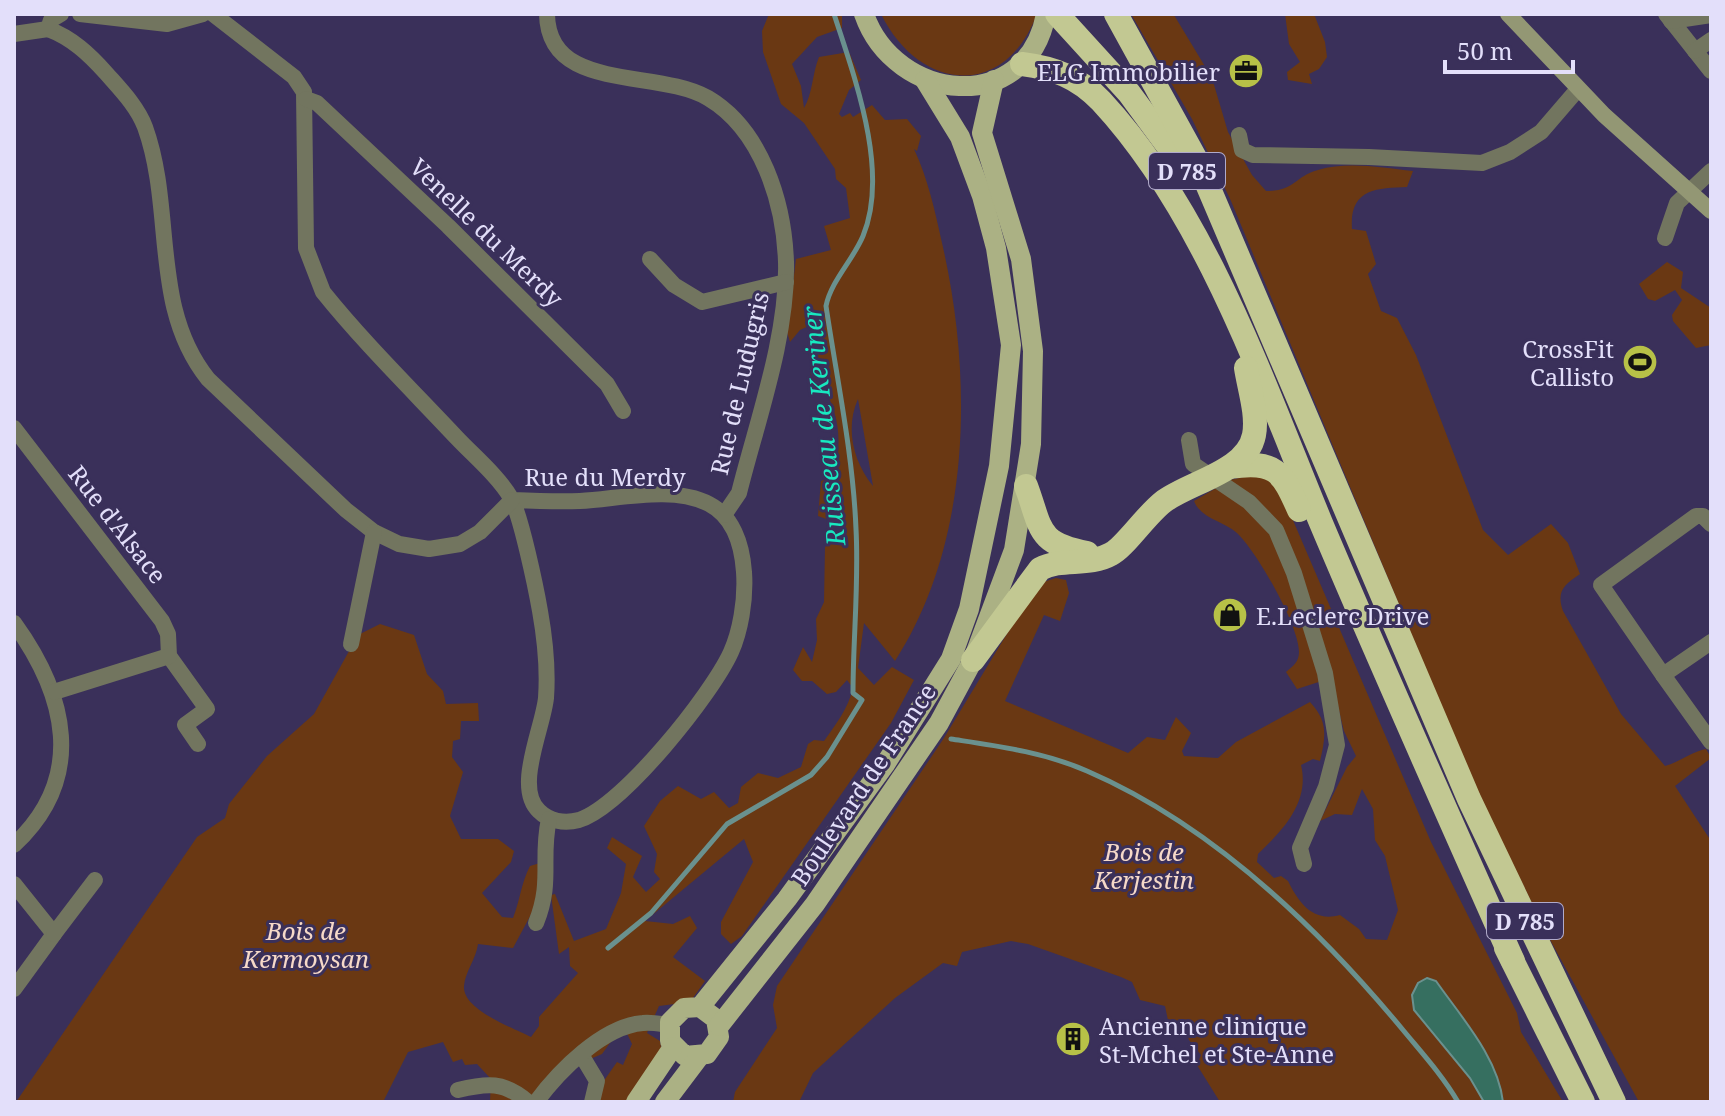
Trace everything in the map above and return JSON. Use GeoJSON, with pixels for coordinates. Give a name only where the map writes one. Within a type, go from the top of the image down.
{"type":"FeatureCollection","features":[{"type":"Feature","properties":{"kind":"highway","name":"D 785"},"geometry":{"type":"LineString","coordinates":[[1057,14],[1129,93],[1180,161],[1206,204],[1280,353]]}},
{"type":"Feature","properties":{"kind":"highway","name":"D 785"},"geometry":{"type":"LineString","coordinates":[[1116,14],[1194,155],[1463,787],[1614,1102]]}},
{"type":"Feature","properties":{"kind":"highway","name":"D 785"},"geometry":{"type":"LineString","coordinates":[[1022,64],[1065,73],[1089,89],[1121,124],[1166,188],[1240,330],[1387,680],[1513,961],[1583,1102]]}},
{"type":"Feature","properties":{"kind":"highway"},"geometry":{"type":"LineString","coordinates":[[1230,467],[1250,445],[1255,434],[1240,330]]}},
{"type":"Feature","properties":{"kind":"highway"},"geometry":{"type":"LineString","coordinates":[[973,660],[1040,569],[1057,562],[1077,563],[1115,552],[1154,509],[1230,467],[1260,464],[1278,472],[1287,482],[1420,778],[1513,961]]}},
{"type":"Feature","properties":{"kind":"highway"},"geometry":{"type":"LineString","coordinates":[[1026,486],[1039,527],[1047,540],[1065,549],[1105,557]]}},
{"type":"Feature","properties":{"kind":"main road"},"geometry":{"type":"LineString","coordinates":[[864,14],[879,43],[893,57],[925,80],[957,87],[994,80],[1022,64],[1037,43],[1046,14]]}},
{"type":"Feature","properties":{"kind":"main road","name":"Boulevard de France"},"geometry":{"type":"LineString","coordinates":[[669,1025],[684,1008],[700,1007],[787,899],[886,763],[951,659],[969,609],[999,466],[1011,345],[998,260],[982,196],[960,137],[925,80]]}},
{"type":"Feature","properties":{"kind":"main road","name":"Boulevard de France"},"geometry":{"type":"LineString","coordinates":[[665,1102],[699,1057],[715,1046],[719,1026],[794,932],[939,723],[973,660],[1014,550],[1026,486],[1033,406],[1031,322],[1013,228],[982,133],[994,80]]}},
{"type":"Feature","properties":{"kind":"main road"},"geometry":{"type":"LineString","coordinates":[[700,1007],[712,1014],[719,1026]]}},
{"type":"Feature","properties":{"kind":"main road"},"geometry":{"type":"LineString","coordinates":[[669,1025],[673,1047],[685,1056],[699,1057]]}},
{"type":"Feature","properties":{"kind":"main road"},"geometry":{"type":"LineString","coordinates":[[636,1102],[673,1047]]}},
{"type":"Feature","properties":{"kind":"street"},"geometry":{"type":"LineString","coordinates":[[48,29],[54,18],[61,14]]}},
{"type":"Feature","properties":{"kind":"street"},"geometry":{"type":"LineString","coordinates":[[80,14],[167,24],[203,14]]}},
{"type":"Feature","properties":{"kind":"street"},"geometry":{"type":"LineString","coordinates":[[213,14],[294,77],[306,99]]}},
{"type":"Feature","properties":{"kind":"street","name":"Rue de Ludugris"},"geometry":{"type":"LineString","coordinates":[[547,14],[550,42],[567,61],[701,95],[717,105],[749,136],[761,154],[786,258],[786,282],[780,324],[739,493],[724,515]]}},
{"type":"Feature","properties":{"kind":"street"},"geometry":{"type":"LineString","coordinates":[[1508,14],[1578,89],[1711,211]]}},
{"type":"Feature","properties":{"kind":"street"},"geometry":{"type":"LineString","coordinates":[[1668,17],[1711,15]]}},
{"type":"Feature","properties":{"kind":"street"},"geometry":{"type":"LineString","coordinates":[[1668,17],[1711,71]]}},
{"type":"Feature","properties":{"kind":"street"},"geometry":{"type":"LineString","coordinates":[[14,34],[48,29],[71,40],[125,95],[142,121],[157,186],[172,305],[183,340],[197,366],[281,452],[374,532],[413,548],[450,547],[480,532],[512,500]]}},
{"type":"Feature","properties":{"kind":"street"},"geometry":{"type":"LineString","coordinates":[[1695,51],[1711,40]]}},
{"type":"Feature","properties":{"kind":"street"},"geometry":{"type":"LineString","coordinates":[[1239,135],[1242,150],[1253,155],[1482,163],[1510,152],[1541,132],[1578,89]]}},
{"type":"Feature","properties":{"kind":"street","name":"Venelle du Merdy"},"geometry":{"type":"LineString","coordinates":[[306,99],[317,103],[460,237],[607,384],[623,411]]}},
{"type":"Feature","properties":{"kind":"street","name":"Rue du Merdy"},"geometry":{"type":"LineString","coordinates":[[306,99],[305,232],[315,278],[334,306],[512,500],[538,596],[546,671],[546,699],[530,770],[529,795],[535,807],[549,819]]}},
{"type":"Feature","properties":{"kind":"street"},"geometry":{"type":"LineString","coordinates":[[1665,238],[1675,207],[1711,171]]}},
{"type":"Feature","properties":{"kind":"street"},"geometry":{"type":"LineString","coordinates":[[650,259],[674,285],[702,302],[786,282]]}},
{"type":"Feature","properties":{"kind":"street","name":"Rue d'Alsace"},"geometry":{"type":"LineString","coordinates":[[14,428],[162,621],[168,634],[169,656],[207,709],[185,725],[198,744]]}},
{"type":"Feature","properties":{"kind":"street"},"geometry":{"type":"LineString","coordinates":[[1189,440],[1190,457],[1208,477],[1249,502],[1276,530],[1294,573],[1330,693],[1337,735],[1335,754],[1326,787],[1300,848],[1304,864]]}},
{"type":"Feature","properties":{"kind":"street","name":"Rue du Merdy"},"geometry":{"type":"LineString","coordinates":[[512,500],[575,501],[672,496],[707,502],[724,515]]}},
{"type":"Feature","properties":{"kind":"street"},"geometry":{"type":"LineString","coordinates":[[536,923],[547,890],[546,836],[549,819],[581,819],[613,797],[660,751],[726,663],[737,635],[743,587],[738,539],[724,515]]}},
{"type":"Feature","properties":{"kind":"street"},"geometry":{"type":"LineString","coordinates":[[1711,524],[1703,516],[1696,516],[1601,585],[1711,742]]}},
{"type":"Feature","properties":{"kind":"street"},"geometry":{"type":"LineString","coordinates":[[351,644],[374,532]]}},
{"type":"Feature","properties":{"kind":"street"},"geometry":{"type":"LineString","coordinates":[[14,623],[39,660],[54,692],[61,727],[57,778],[43,811],[14,845]]}},
{"type":"Feature","properties":{"kind":"street"},"geometry":{"type":"LineString","coordinates":[[1663,675],[1711,642]]}},
{"type":"Feature","properties":{"kind":"street"},"geometry":{"type":"LineString","coordinates":[[54,692],[169,656]]}},
{"type":"Feature","properties":{"kind":"street"},"geometry":{"type":"LineString","coordinates":[[14,989],[95,880]]}},
{"type":"Feature","properties":{"kind":"street"},"geometry":{"type":"LineString","coordinates":[[14,884],[54,934]]}},
{"type":"Feature","properties":{"kind":"street"},"geometry":{"type":"LineString","coordinates":[[458,1090],[502,1084],[539,1100],[582,1056],[625,1028],[642,1023],[669,1025]]}},
{"type":"Feature","properties":{"kind":"street"},"geometry":{"type":"LineString","coordinates":[[582,1056],[597,1081],[592,1102]]}},
{"type":"Feature","properties":{"kind":"green space","name":"Bois de Kermoysan"},"geometry":{"type":"Polygon","coordinates":[[[769,14],[842,14],[842,28],[817,37],[792,64],[801,86],[804,108],[819,57],[849,52],[861,80],[849,90],[839,114],[842,117],[850,113],[853,117],[872,105],[885,120],[907,119],[921,136],[917,151],[914,149],[927,183],[939,231],[959,348],[959,457],[952,512],[939,564],[920,614],[895,661],[864,623],[858,668],[874,685],[892,667],[914,680],[891,723],[742,936],[731,944],[721,934],[721,922],[753,862],[744,839],[645,921],[673,924],[690,916],[697,928],[673,957],[705,981],[690,1002],[659,1006],[647,1033],[660,1041],[663,1056],[634,1102],[598,1102],[603,1082],[617,1062],[623,1065],[632,1044],[623,1025],[602,1054],[560,1072],[535,1102],[490,1102],[491,1079],[477,1064],[465,1065],[462,1059],[453,1062],[443,1042],[408,1052],[383,1102],[16,1102],[197,837],[225,818],[229,804],[267,756],[314,714],[358,635],[380,624],[414,635],[427,674],[443,691],[446,704],[478,703],[479,721],[461,721],[460,739],[453,741],[452,757],[463,772],[450,816],[461,839],[498,839],[514,851],[511,862],[482,893],[502,917],[513,918],[530,866],[540,863],[543,892],[513,948],[478,944],[464,986],[471,1003],[480,1010],[531,1037],[539,1026],[539,1017],[578,973],[570,966],[569,947],[559,954],[551,895],[555,894],[574,941],[606,929],[621,893],[626,864],[607,848],[612,837],[642,856],[633,877],[646,892],[660,879],[654,872],[657,854],[644,826],[660,801],[678,786],[701,799],[714,792],[729,808],[738,803],[741,787],[758,773],[778,778],[801,767],[808,744],[814,740],[824,741],[845,710],[853,688],[847,680],[836,692],[827,694],[812,681],[802,681],[793,670],[803,647],[812,662],[817,640],[816,619],[824,602],[825,547],[842,535],[840,524],[818,516],[821,481],[834,477],[838,428],[823,380],[811,379],[810,364],[817,354],[811,325],[800,330],[790,342],[787,332],[796,259],[831,250],[824,226],[850,218],[846,188],[836,179],[835,169],[804,123],[781,104],[763,52],[762,31],[769,14]],[[858,399],[852,421],[853,444],[860,466],[873,486],[858,399]]]}},
{"type":"Feature","properties":{"kind":"green space"},"geometry":{"type":"Polygon","coordinates":[[[881,14],[1037,14],[1022,42],[1004,62],[983,73],[961,76],[938,71],[917,59],[897,40],[881,14]]]}},
{"type":"Feature","properties":{"kind":"green space"},"geometry":{"type":"Polygon","coordinates":[[[1131,14],[1174,15],[1212,78],[1228,132],[1252,175],[1266,191],[1283,189],[1310,173],[1330,167],[1366,166],[1413,171],[1407,187],[1375,190],[1360,198],[1352,216],[1352,229],[1366,231],[1376,264],[1368,274],[1381,311],[1397,318],[1416,355],[1483,530],[1508,555],[1551,524],[1568,543],[1580,574],[1561,593],[1563,611],[1621,714],[1665,766],[1706,749],[1711,758],[1675,786],[1711,841],[1711,1102],[1639,1102],[1548,936],[1475,787],[1231,201],[1192,119],[1131,14]]]}},
{"type":"Feature","properties":{"kind":"green space"},"geometry":{"type":"Polygon","coordinates":[[[1285,14],[1314,14],[1325,42],[1327,57],[1319,69],[1309,74],[1312,84],[1288,80],[1287,72],[1300,62],[1289,44],[1285,14]]]}},
{"type":"Feature","properties":{"kind":"green space"},"geometry":{"type":"Polygon","coordinates":[[[1667,262],[1683,272],[1681,288],[1711,308],[1711,345],[1696,348],[1673,321],[1672,315],[1682,300],[1675,290],[1655,301],[1648,299],[1639,284],[1667,262]]]}},
{"type":"Feature","properties":{"kind":"green space","name":"Bois de Kerjestin"},"geometry":{"type":"Polygon","coordinates":[[[1257,474],[1277,483],[1431,842],[1517,1013],[1521,1032],[1563,1102],[1220,1102],[1197,1065],[1201,1055],[1189,1040],[1184,1026],[1169,1025],[1165,1006],[1140,1000],[1132,982],[1121,977],[1028,944],[1011,941],[962,952],[957,966],[943,963],[895,998],[813,1073],[799,1102],[733,1102],[735,1092],[777,1028],[773,1005],[777,986],[944,738],[1037,584],[1056,578],[1066,580],[1069,593],[1060,621],[1044,615],[1005,701],[1128,753],[1147,737],[1165,740],[1176,717],[1191,733],[1182,751],[1184,756],[1218,758],[1236,742],[1310,702],[1323,722],[1324,744],[1320,761],[1313,759],[1301,765],[1302,791],[1298,803],[1285,825],[1258,854],[1257,862],[1274,878],[1281,876],[1288,881],[1301,903],[1314,913],[1330,917],[1340,915],[1359,929],[1366,939],[1387,940],[1398,910],[1385,856],[1375,840],[1373,809],[1362,789],[1352,815],[1335,814],[1320,821],[1347,767],[1356,756],[1344,731],[1331,678],[1297,689],[1286,672],[1298,658],[1297,640],[1276,590],[1237,533],[1207,516],[1194,501],[1230,480],[1257,474]]]}},
{"type":"Feature","properties":{"kind":"shaded area"},"geometry":{"type":"Polygon","coordinates":[[[1427,978],[1436,981],[1477,1038],[1494,1069],[1503,1102],[1484,1102],[1470,1078],[1414,1010],[1412,995],[1418,983],[1427,978]]]}},
{"type":"Feature","properties":{"kind":"waterway","name":"Ruisseau de Keriner"},"geometry":{"type":"LineString","coordinates":[[608,948],[651,913],[727,824],[811,775],[827,757],[862,700],[853,693],[857,570],[854,501],[826,306],[832,288],[863,236],[873,183],[866,124],[834,14]]}},
{"type":"Feature","properties":{"kind":"waterway","name":"Ruisseau de Keriner"},"geometry":{"type":"LineString","coordinates":[[951,739],[1037,754],[1071,764],[1133,793],[1219,849],[1260,882],[1335,953],[1425,1056],[1458,1102]]}},
{"type":"Feature","properties":{"kind":"place","name":"ELG Immobilier"},"geometry":{"type":"Point","coordinates":[1246,71]}},
{"type":"Feature","properties":{"kind":"place","name":"CrossFit Callisto"},"geometry":{"type":"Point","coordinates":[1640,362]}},
{"type":"Feature","properties":{"kind":"place","name":"E.Leclerc Drive"},"geometry":{"type":"Point","coordinates":[1230,615]}},
{"type":"Feature","properties":{"kind":"place","name":"Ancienne clinique St-Mchel et Ste-Anne"},"geometry":{"type":"Point","coordinates":[1073,1039]}}]}
